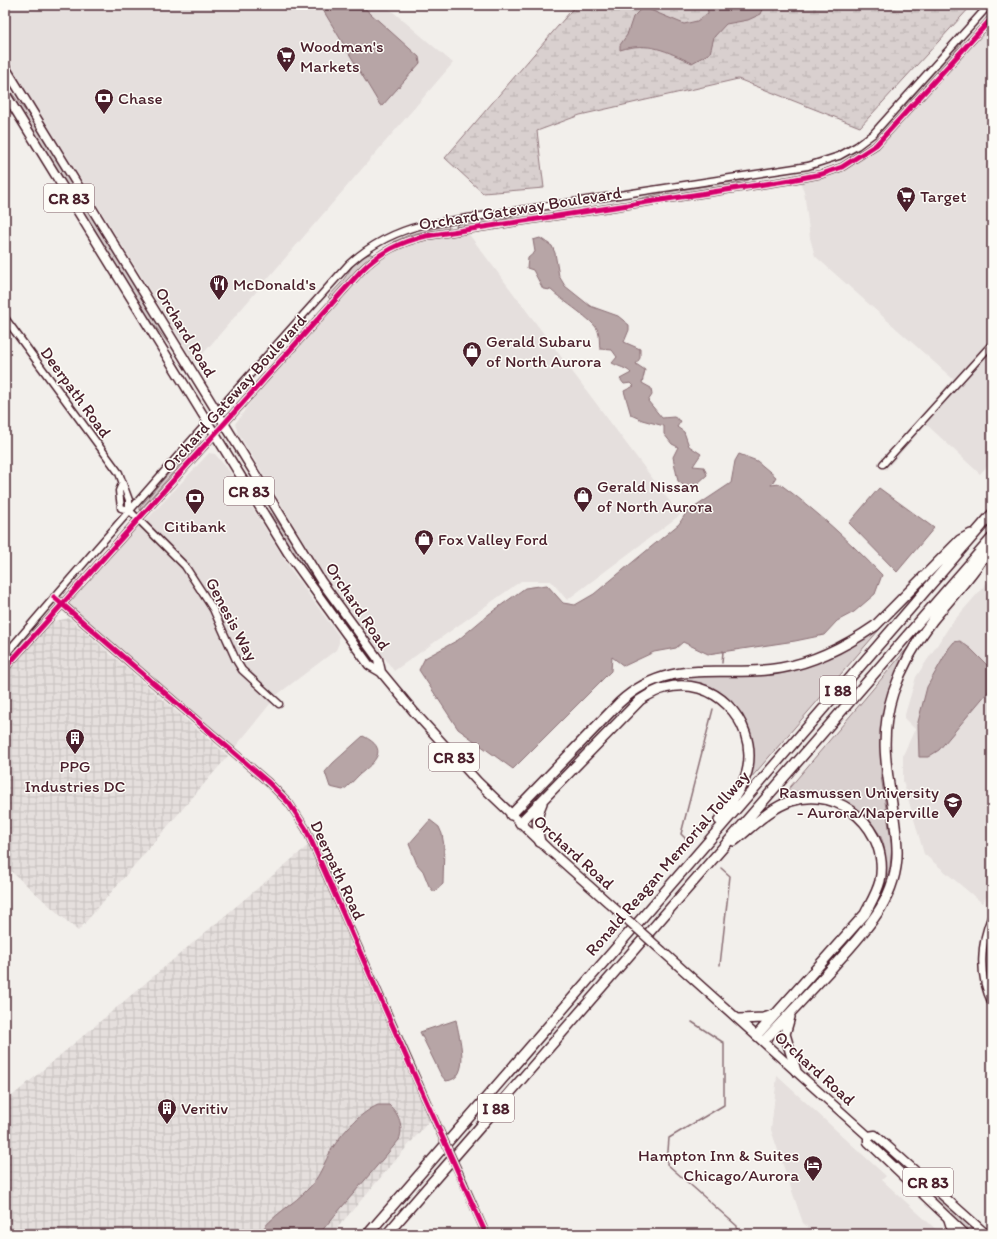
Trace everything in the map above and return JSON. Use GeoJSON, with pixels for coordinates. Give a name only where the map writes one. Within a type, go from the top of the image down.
{"type":"FeatureCollection","features":[{"type":"Feature","properties":{"kind":"highway","name":"Ronald Reagan Memorial Tollway"},"geometry":{"type":"LineString","coordinates":[[368,1234],[699,850],[992,514]]}},
{"type":"Feature","properties":{"kind":"highway"},"geometry":{"type":"LineString","coordinates":[[511,815],[595,727],[637,688],[647,682],[669,674],[780,668],[815,659],[832,652],[875,626],[960,540],[977,531]]}},
{"type":"Feature","properties":{"kind":"highway","name":"Ronald Reagan Memorial Tollway"},"geometry":{"type":"LineString","coordinates":[[387,1234],[992,538]]}},
{"type":"Feature","properties":{"kind":"highway"},"geometry":{"type":"LineString","coordinates":[[761,1038],[792,1012],[868,927],[886,897],[894,875],[897,849],[885,762],[886,731],[892,695],[901,672],[915,646],[931,622],[983,560],[992,544]]}},
{"type":"Feature","properties":{"kind":"highway"},"geometry":{"type":"LineString","coordinates":[[520,823],[640,700],[653,692],[675,686],[691,687],[705,690],[721,698],[739,718],[747,737],[749,757],[743,782],[699,850]]}},
{"type":"Feature","properties":{"kind":"highway"},"geometry":{"type":"LineString","coordinates":[[540,842],[537,816],[544,798]]}},
{"type":"Feature","properties":{"kind":"highway"},"geometry":{"type":"LineString","coordinates":[[717,854],[781,805],[806,798],[830,800],[853,811],[868,827],[876,842],[880,859],[880,880],[877,892],[865,914],[776,1014],[761,1038]]}},
{"type":"Feature","properties":{"kind":"highway"},"geometry":{"type":"LineString","coordinates":[[792,1012],[785,1034],[796,1071]]}},
{"type":"Feature","properties":{"kind":"highway"},"geometry":{"type":"LineString","coordinates":[[739,1020],[764,1018],[776,1014]]}},
{"type":"Feature","properties":{"kind":"main road","name":"Orchard Road"},"geometry":{"type":"LineString","coordinates":[[5,67],[321,580],[378,659],[381,672]]}},
{"type":"Feature","properties":{"kind":"main road","name":"Orchard Road"},"geometry":{"type":"LineString","coordinates":[[5,93],[288,553],[321,601],[369,665],[381,672],[446,748],[511,815],[739,1020],[761,1038],[868,1136],[868,1142],[965,1234]]}},
{"type":"Feature","properties":{"kind":"main road","name":"Orchard Road"},"geometry":{"type":"LineString","coordinates":[[868,1136],[875,1135],[986,1234]]}},
{"type":"Feature","properties":{"kind":"street","name":"Orchard Gateway Boulevard"},"geometry":{"type":"LineString","coordinates":[[5,655],[128,510],[349,264],[378,242],[393,234],[423,226],[808,166],[834,158],[853,148],[873,134],[989,5]]}},
{"type":"Feature","properties":{"kind":"street","name":"Orchard Gateway Boulevard"},"geometry":{"type":"LineString","coordinates":[[5,668],[374,258],[391,247],[426,236],[791,180],[833,170],[859,157],[884,138],[992,18]]}},
{"type":"Feature","properties":{"kind":"street","name":"Deerpath Road"},"geometry":{"type":"LineString","coordinates":[[5,318],[119,473],[129,500],[128,510]]}},
{"type":"Feature","properties":{"kind":"street"},"geometry":{"type":"LineString","coordinates":[[883,464],[992,344]]}},
{"type":"Feature","properties":{"kind":"street"},"geometry":{"type":"LineString","coordinates":[[122,484],[119,491],[121,508],[128,510]]}},
{"type":"Feature","properties":{"kind":"street","name":"Genesis Way"},"geometry":{"type":"LineString","coordinates":[[128,510],[185,566],[213,609],[242,670],[279,704]]}},
{"type":"Feature","properties":{"kind":"street","name":"Deerpath Road"},"geometry":{"type":"LineString","coordinates":[[54,598],[269,783],[289,803],[309,835],[486,1234]]}},
{"type":"Feature","properties":{"kind":"street"},"geometry":{"type":"LineString","coordinates":[[992,915],[983,942],[982,960],[983,976],[992,1004]]}},
{"type":"Feature","properties":{"kind":"street"},"geometry":{"type":"LineString","coordinates":[[947,1217],[952,1234]]}},
{"type":"Feature","properties":{"kind":"shaded area"},"geometry":{"type":"Polygon","coordinates":[[[5,5],[385,5],[453,63],[195,363],[5,56],[5,5]]]}},
{"type":"Feature","properties":{"kind":"shaded area"},"geometry":{"type":"Polygon","coordinates":[[[320,5],[361,5],[419,57],[420,63],[382,106],[380,105],[320,5]]]}},
{"type":"Feature","properties":{"kind":"shaded area"},"geometry":{"type":"Polygon","coordinates":[[[707,5],[765,5],[761,14],[748,20],[726,24],[714,37],[710,53],[692,63],[665,51],[649,47],[630,47],[620,50],[620,45],[627,35],[633,17],[643,7],[684,24],[697,21],[708,13],[707,5]]]}},
{"type":"Feature","properties":{"kind":"shaded area"},"geometry":{"type":"Polygon","coordinates":[[[992,23],[992,461],[980,474],[926,424],[886,470],[879,463],[953,379],[815,256],[810,238],[804,191],[800,182],[841,171],[858,162],[876,149],[992,23]]]}},
{"type":"Feature","properties":{"kind":"shaded area"},"geometry":{"type":"Polygon","coordinates":[[[468,233],[680,515],[567,600],[551,581],[521,581],[394,671],[320,568],[238,433],[235,424],[260,389],[369,267],[395,249],[414,242],[468,233]]]}},
{"type":"Feature","properties":{"kind":"shaded area"},"geometry":{"type":"Polygon","coordinates":[[[540,238],[552,246],[555,253],[559,276],[565,286],[590,306],[618,316],[629,325],[629,330],[624,342],[640,349],[640,358],[636,364],[645,370],[642,383],[651,388],[652,395],[648,401],[662,418],[674,417],[681,421],[677,427],[684,432],[689,446],[701,454],[693,466],[704,467],[707,475],[697,484],[686,487],[678,481],[673,457],[678,447],[672,444],[664,434],[664,426],[642,420],[631,415],[624,391],[634,386],[631,383],[624,384],[620,379],[631,373],[612,363],[617,357],[612,350],[600,349],[599,333],[596,327],[551,290],[543,289],[533,270],[527,268],[528,258],[535,252],[533,240],[540,238]]]}},
{"type":"Feature","properties":{"kind":"shaded area"},"geometry":{"type":"Polygon","coordinates":[[[209,453],[215,454],[230,472],[293,573],[339,636],[339,643],[336,650],[278,694],[233,750],[64,603],[133,530],[150,516],[209,453]]]}},
{"type":"Feature","properties":{"kind":"shaded area"},"geometry":{"type":"Polygon","coordinates":[[[739,454],[757,461],[776,477],[771,485],[780,484],[807,505],[882,575],[875,594],[854,612],[837,621],[824,635],[795,641],[708,654],[683,642],[676,648],[654,652],[624,666],[612,657],[611,671],[513,769],[458,729],[419,670],[425,658],[458,640],[489,614],[525,588],[547,585],[563,603],[575,605],[594,594],[679,524],[686,513],[731,483],[735,461],[739,454]]]}},
{"type":"Feature","properties":{"kind":"shaded area"},"geometry":{"type":"Polygon","coordinates":[[[879,488],[934,528],[897,572],[849,523],[879,488]]]}},
{"type":"Feature","properties":{"kind":"shaded area"},"geometry":{"type":"Polygon","coordinates":[[[992,577],[992,890],[982,903],[924,854],[903,781],[903,755],[915,729],[904,718],[916,677],[951,624],[992,577]]]}},
{"type":"Feature","properties":{"kind":"shaded area"},"geometry":{"type":"Polygon","coordinates":[[[69,618],[228,756],[78,931],[5,866],[5,672],[47,623],[69,618]]]}},
{"type":"Feature","properties":{"kind":"shaded area"},"geometry":{"type":"Polygon","coordinates":[[[960,641],[971,649],[992,670],[992,687],[939,750],[928,757],[919,757],[918,722],[927,687],[949,648],[954,642],[960,641]]]}},
{"type":"Feature","properties":{"kind":"shaded area"},"geometry":{"type":"Polygon","coordinates":[[[363,736],[376,746],[378,751],[377,756],[370,765],[343,790],[330,787],[325,772],[363,736]]]}},
{"type":"Feature","properties":{"kind":"shaded area"},"geometry":{"type":"Polygon","coordinates":[[[430,820],[439,827],[444,846],[443,884],[434,892],[429,886],[423,871],[417,864],[409,844],[430,820]]]}},
{"type":"Feature","properties":{"kind":"shaded area"},"geometry":{"type":"Polygon","coordinates":[[[311,843],[430,1120],[332,1234],[5,1234],[5,1102],[311,843]]]}},
{"type":"Feature","properties":{"kind":"shaded area"},"geometry":{"type":"Polygon","coordinates":[[[456,1020],[461,1046],[461,1065],[459,1073],[454,1078],[446,1081],[441,1075],[420,1032],[456,1020]]]}},
{"type":"Feature","properties":{"kind":"shaded area"},"geometry":{"type":"Polygon","coordinates":[[[777,1076],[886,1176],[882,1180],[941,1234],[815,1234],[803,1223],[771,1130],[777,1076]]]}},
{"type":"Feature","properties":{"kind":"shaded area"},"geometry":{"type":"Polygon","coordinates":[[[378,1105],[389,1105],[398,1116],[401,1125],[399,1140],[319,1234],[259,1234],[270,1221],[303,1194],[312,1184],[318,1176],[333,1147],[350,1126],[357,1119],[378,1105]]]}},
{"type":"Feature","properties":{"kind":"green space"},"geometry":{"type":"Polygon","coordinates":[[[576,5],[972,5],[860,127],[738,79],[580,115],[537,131],[544,188],[483,193],[445,158],[576,5]]]}},
{"type":"Feature","properties":{"kind":"green space"},"geometry":{"type":"Polygon","coordinates":[[[960,42],[961,43],[944,67],[907,107],[905,105],[960,42]]]}},
{"type":"Feature","properties":{"kind":"green space"},"geometry":{"type":"Polygon","coordinates":[[[8,88],[39,129],[172,346],[171,347],[136,301],[7,89],[8,88]]]}},
{"type":"Feature","properties":{"kind":"green space"},"geometry":{"type":"Polygon","coordinates":[[[749,179],[720,187],[638,199],[667,192],[749,179]]]}},
{"type":"Feature","properties":{"kind":"green space"},"geometry":{"type":"Polygon","coordinates":[[[526,213],[491,223],[456,227],[457,224],[526,213]]]}},
{"type":"Feature","properties":{"kind":"green space"},"geometry":{"type":"Polygon","coordinates":[[[448,225],[449,229],[417,235],[393,242],[409,235],[448,225]]]}},
{"type":"Feature","properties":{"kind":"green space"},"geometry":{"type":"Polygon","coordinates":[[[370,254],[373,255],[331,300],[328,297],[341,283],[353,265],[360,258],[370,254]]]}},
{"type":"Feature","properties":{"kind":"green space"},"geometry":{"type":"Polygon","coordinates":[[[197,440],[201,441],[140,510],[140,507],[197,440]]]}},
{"type":"Feature","properties":{"kind":"green space"},"geometry":{"type":"Polygon","coordinates":[[[258,497],[289,538],[377,664],[375,666],[290,550],[258,497]]]}},
{"type":"Feature","properties":{"kind":"green space"},"geometry":{"type":"Polygon","coordinates":[[[885,623],[750,779],[753,756],[752,741],[744,720],[731,702],[723,694],[703,684],[684,681],[664,683],[663,681],[689,676],[754,675],[794,670],[840,653],[885,623]]]}},
{"type":"Feature","properties":{"kind":"green space"},"geometry":{"type":"Polygon","coordinates":[[[910,645],[890,689],[882,724],[881,776],[892,847],[890,867],[880,896],[885,873],[883,842],[876,829],[859,811],[839,800],[816,794],[780,799],[910,645]]]}},
{"type":"Feature","properties":{"kind":"green space"},"geometry":{"type":"Polygon","coordinates":[[[872,1136],[979,1234],[969,1234],[869,1139],[872,1136]]]}},
{"type":"Feature","properties":{"kind":"waterway"},"geometry":{"type":"LineString","coordinates":[[722,663],[723,651]]}},
{"type":"Feature","properties":{"kind":"waterway"},"geometry":{"type":"LineString","coordinates":[[686,839],[681,834],[713,709]]}},
{"type":"Feature","properties":{"kind":"waterway"},"geometry":{"type":"LineString","coordinates":[[720,965],[730,876],[721,868]]}},
{"type":"Feature","properties":{"kind":"waterway"},"geometry":{"type":"LineString","coordinates":[[692,1022],[724,1043],[724,1105],[669,1138],[667,1164],[737,1226],[737,1234]]}},
{"type":"Feature","properties":{"kind":"cycle path"},"geometry":{"type":"LineString","coordinates":[[5,668],[361,271],[383,253],[408,241],[426,236],[791,180],[822,174],[842,167],[876,145],[992,18]]}},
{"type":"Feature","properties":{"kind":"cycle path"},"geometry":{"type":"LineString","coordinates":[[54,597],[269,783],[289,803],[306,829],[486,1234]]}},
{"type":"Feature","properties":{"kind":"place","name":"Woodman's Markets"},"geometry":{"type":"Point","coordinates":[286,73]}},
{"type":"Feature","properties":{"kind":"place","name":"Chase"},"geometry":{"type":"Point","coordinates":[104,115]}},
{"type":"Feature","properties":{"kind":"place","name":"Target"},"geometry":{"type":"Point","coordinates":[906,213]}},
{"type":"Feature","properties":{"kind":"place","name":"McDonald's"},"geometry":{"type":"Point","coordinates":[219,301]}},
{"type":"Feature","properties":{"kind":"place","name":"Gerald Subaru of North Aurora"},"geometry":{"type":"Point","coordinates":[472,368]}},
{"type":"Feature","properties":{"kind":"place","name":"Gerald Nissan of North Aurora"},"geometry":{"type":"Point","coordinates":[583,513]}},
{"type":"Feature","properties":{"kind":"place","name":"Citibank"},"geometry":{"type":"Point","coordinates":[195,515]}},
{"type":"Feature","properties":{"kind":"place","name":"Fox Valley Ford"},"geometry":{"type":"Point","coordinates":[424,556]}},
{"type":"Feature","properties":{"kind":"place","name":"PPG Industries DC"},"geometry":{"type":"Point","coordinates":[75,755]}},
{"type":"Feature","properties":{"kind":"place","name":"Rasmussen University - Aurora/Naperville"},"geometry":{"type":"Point","coordinates":[953,819]}},
{"type":"Feature","properties":{"kind":"place","name":"Veritiv"},"geometry":{"type":"Point","coordinates":[167,1125]}},
{"type":"Feature","properties":{"kind":"place","name":"Hampton Inn & Suites Chicago/Aurora"},"geometry":{"type":"Point","coordinates":[813,1182]}}]}
